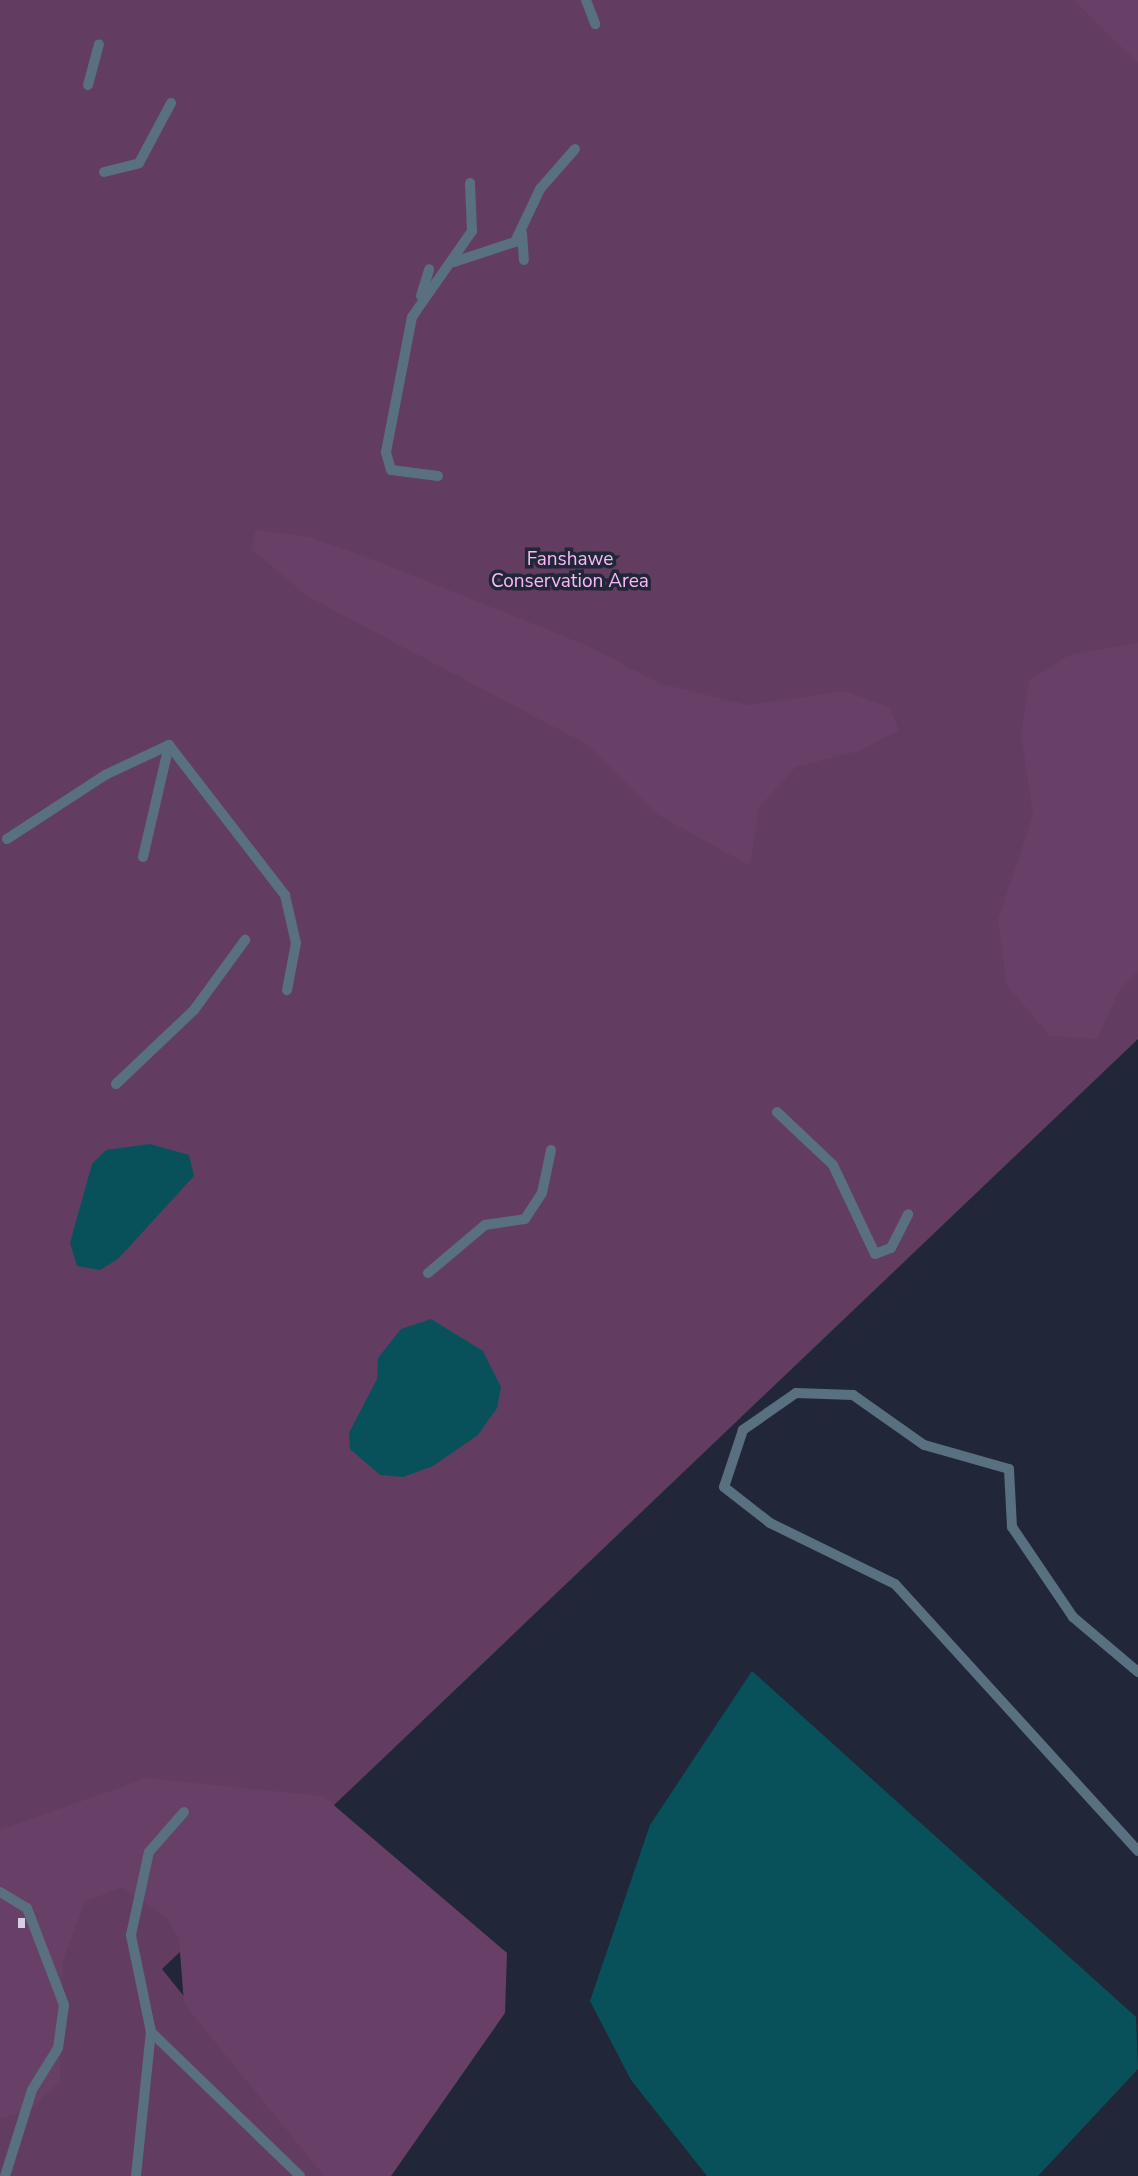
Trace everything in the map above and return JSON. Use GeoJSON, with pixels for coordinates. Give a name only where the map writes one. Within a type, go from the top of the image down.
{"type":"FeatureCollection","features":[{"type":"Feature","properties":{"kind":"lane"},"geometry":{"type":"LineString","coordinates":[[586,0],[595,24]]}},
{"type":"Feature","properties":{"kind":"lane"},"geometry":{"type":"LineString","coordinates":[[88,85],[99,44]]}},
{"type":"Feature","properties":{"kind":"lane"},"geometry":{"type":"LineString","coordinates":[[104,172],[139,163],[172,103]]}},
{"type":"Feature","properties":{"kind":"lane"},"geometry":{"type":"LineString","coordinates":[[454,262],[506,249],[522,233],[540,189],[575,149]]}},
{"type":"Feature","properties":{"kind":"lane"},"geometry":{"type":"LineString","coordinates":[[420,300],[454,262],[472,230],[470,183]]}},
{"type":"Feature","properties":{"kind":"lane"},"geometry":{"type":"LineString","coordinates":[[522,233],[524,260]]}},
{"type":"Feature","properties":{"kind":"lane"},"geometry":{"type":"LineString","coordinates":[[429,269],[386,459],[391,470],[438,476]]}},
{"type":"Feature","properties":{"kind":"lane"},"geometry":{"type":"LineString","coordinates":[[7,839],[105,775],[169,746]]}},
{"type":"Feature","properties":{"kind":"lane"},"geometry":{"type":"LineString","coordinates":[[143,857],[169,746]]}},
{"type":"Feature","properties":{"kind":"lane"},"geometry":{"type":"LineString","coordinates":[[169,746],[285,895],[296,943],[287,990]]}},
{"type":"Feature","properties":{"kind":"lane"},"geometry":{"type":"LineString","coordinates":[[116,1084],[194,1010],[245,940]]}},
{"type":"Feature","properties":{"kind":"lane"},"geometry":{"type":"LineString","coordinates":[[776,1112],[833,1165],[875,1254],[891,1248],[908,1214]]}},
{"type":"Feature","properties":{"kind":"lane"},"geometry":{"type":"LineString","coordinates":[[428,1273],[485,1225],[525,1219],[542,1193],[551,1150]]}},
{"type":"Feature","properties":{"kind":"lane"},"geometry":{"type":"LineString","coordinates":[[1138,1672],[1073,1617],[1012,1527],[1009,1469],[924,1445],[853,1395],[796,1393],[743,1430],[724,1487],[769,1523],[895,1584],[1138,1851]]}},
{"type":"Feature","properties":{"kind":"lane"},"geometry":{"type":"LineString","coordinates":[[136,2176],[151,2032],[131,1935],[149,1852],[184,1812]]}},
{"type":"Feature","properties":{"kind":"lane"},"geometry":{"type":"LineString","coordinates":[[0,1892],[27,1908],[64,2005],[58,2048],[32,2090],[5,2176]]}},
{"type":"Feature","properties":{"kind":"lane"},"geometry":{"type":"LineString","coordinates":[[151,2032],[300,2176]]}},
{"type":"Feature","properties":{"kind":"green space","name":"Fanshawe Conservation Area"},"geometry":{"type":"Polygon","coordinates":[[[0,0],[1138,0],[1138,1039],[162,1969],[328,2176],[0,2176],[0,0]]]}},
{"type":"Feature","properties":{"kind":"shaded area"},"geometry":{"type":"Polygon","coordinates":[[[1073,0],[1138,0],[1138,62],[1137,62],[1073,0]]]}},
{"type":"Feature","properties":{"kind":"shaded area"},"geometry":{"type":"Polygon","coordinates":[[[255,530],[310,537],[382,563],[588,646],[659,683],[748,705],[844,691],[889,707],[899,730],[859,751],[796,767],[759,807],[750,866],[658,815],[588,745],[307,596],[251,549],[255,530]]]}},
{"type":"Feature","properties":{"kind":"shaded area"},"geometry":{"type":"Polygon","coordinates":[[[1138,643],[1138,971],[1120,989],[1097,1039],[1050,1036],[1006,984],[998,919],[1033,815],[1021,733],[1029,681],[1069,655],[1138,643]]]}},
{"type":"Feature","properties":{"kind":"shaded area"},"geometry":{"type":"Polygon","coordinates":[[[150,1144],[189,1155],[194,1176],[118,1259],[100,1270],[77,1266],[70,1243],[92,1164],[106,1150],[150,1144]]]}},
{"type":"Feature","properties":{"kind":"shaded area"},"geometry":{"type":"Polygon","coordinates":[[[431,1319],[483,1351],[501,1387],[497,1408],[478,1435],[433,1466],[403,1477],[380,1475],[350,1449],[349,1433],[377,1379],[378,1358],[401,1329],[431,1319]]]}},
{"type":"Feature","properties":{"kind":"shaded area"},"geometry":{"type":"Polygon","coordinates":[[[752,1671],[1136,2017],[1138,2069],[1038,2176],[707,2176],[631,2080],[590,2001],[650,1825],[752,1671]]]}},
{"type":"Feature","properties":{"kind":"shaded area"},"geometry":{"type":"Polygon","coordinates":[[[146,1778],[323,1796],[507,1953],[505,2013],[391,2176],[324,2176],[184,2004],[179,1939],[167,1919],[122,1887],[85,1902],[63,1960],[60,2081],[30,2110],[0,2119],[0,1830],[146,1778]]]}},
{"type":"Feature","properties":{"kind":"building"},"geometry":{"type":"Polygon","coordinates":[[[18,1918],[25,1918],[25,1928],[18,1928],[18,1918]]]}}]}
